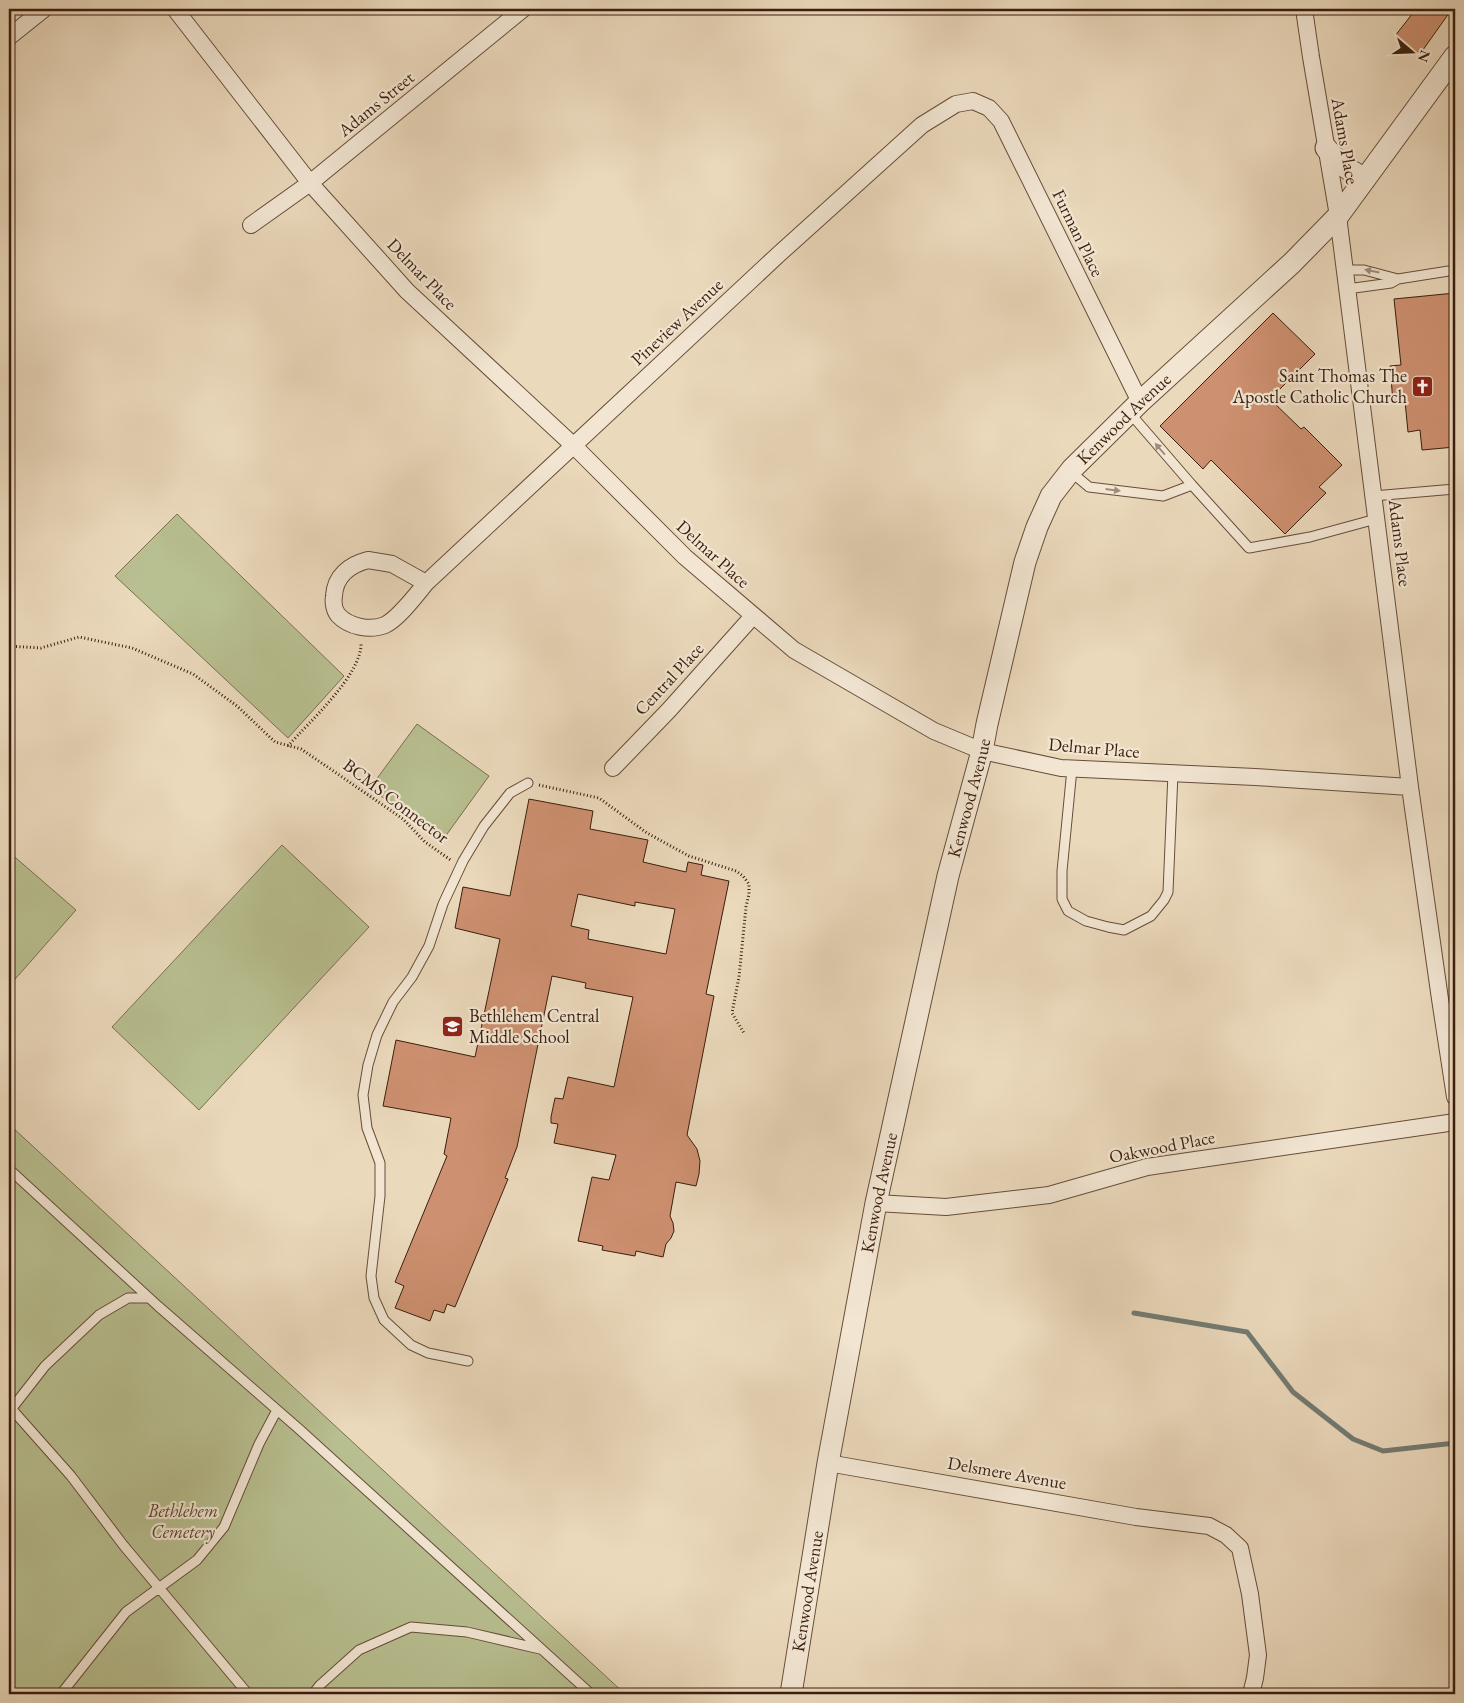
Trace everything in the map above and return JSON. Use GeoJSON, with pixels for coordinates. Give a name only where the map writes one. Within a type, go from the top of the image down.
{"type":"FeatureCollection","features":[{"type":"Feature","properties":{"kind":"street"},"geometry":{"type":"LineString","coordinates":[[9,37],[44,9]]}},
{"type":"Feature","properties":{"kind":"street","name":"Delmar Place"},"geometry":{"type":"LineString","coordinates":[[175,9],[310,183],[407,291],[574,446],[685,557],[794,650],[934,731],[982,751],[1072,769],[1410,787]]}},
{"type":"Feature","properties":{"kind":"street","name":"Adams Street"},"geometry":{"type":"LineString","coordinates":[[250,225],[310,183],[523,9]]}},
{"type":"Feature","properties":{"kind":"street","name":"Adams Place"},"geometry":{"type":"LineString","coordinates":[[1304,9],[1338,216],[1410,787],[1440,1000],[1455,1088]]}},
{"type":"Feature","properties":{"kind":"street","name":"Kenwood Avenue"},"geometry":{"type":"LineString","coordinates":[[791,1694],[828,1463],[876,1203],[948,876],[982,751],[1025,562],[1037,527],[1051,496],[1070,471],[1134,407],[1292,262],[1338,216],[1451,68]]}},
{"type":"Feature","properties":{"kind":"street","name":"Furman Place"},"geometry":{"type":"LineString","coordinates":[[964,102],[973,101],[989,108],[1001,121],[1134,407]]}},
{"type":"Feature","properties":{"kind":"street","name":"Pineview Avenue"},"geometry":{"type":"LineString","coordinates":[[361,628],[385,624],[395,618],[426,584],[779,254],[922,125],[956,104],[964,102]]}},
{"type":"Feature","properties":{"kind":"street"},"geometry":{"type":"LineString","coordinates":[[1326,148],[1335,160],[1365,179]]}},
{"type":"Feature","properties":{"kind":"street"},"geometry":{"type":"LineString","coordinates":[[361,628],[337,614],[333,602],[336,580],[353,566],[368,560],[392,564],[426,584]]}},
{"type":"Feature","properties":{"kind":"street","name":"Central Place"},"geometry":{"type":"LineString","coordinates":[[613,768],[753,616]]}},
{"type":"Feature","properties":{"kind":"street","name":"Oakwood Place"},"geometry":{"type":"LineString","coordinates":[[876,1203],[946,1207],[1049,1195],[1148,1167],[1455,1122]]}},
{"type":"Feature","properties":{"kind":"street","name":"Delsmere Avenue"},"geometry":{"type":"LineString","coordinates":[[828,1463],[1136,1517],[1209,1526],[1226,1534],[1240,1548],[1250,1594],[1258,1655],[1251,1694]]}},
{"type":"Feature","properties":{"kind":"lane"},"geometry":{"type":"LineString","coordinates":[[1345,270],[1364,270],[1398,278],[1455,270]]}},
{"type":"Feature","properties":{"kind":"lane"},"geometry":{"type":"LineString","coordinates":[[1347,289],[1390,283],[1398,278]]}},
{"type":"Feature","properties":{"kind":"lane"},"geometry":{"type":"LineString","coordinates":[[1134,407],[1192,486],[1249,548],[1310,537],[1376,519]]}},
{"type":"Feature","properties":{"kind":"lane"},"geometry":{"type":"LineString","coordinates":[[1070,471],[1089,487],[1154,495],[1163,496],[1192,486]]}},
{"type":"Feature","properties":{"kind":"lane"},"geometry":{"type":"LineString","coordinates":[[1374,496],[1455,489]]}},
{"type":"Feature","properties":{"kind":"lane"},"geometry":{"type":"LineString","coordinates":[[1072,769],[1062,871],[1062,899],[1068,911],[1086,921],[1124,930],[1151,916],[1168,892],[1173,773]]}},
{"type":"Feature","properties":{"kind":"lane"},"geometry":{"type":"LineString","coordinates":[[468,1361],[428,1353],[411,1345],[384,1320],[374,1298],[371,1276],[380,1196],[380,1163],[367,1128],[363,1095],[368,1065],[377,1035],[393,1002],[412,977],[429,946],[443,904],[461,866],[484,826],[510,793],[528,783]]}},
{"type":"Feature","properties":{"kind":"lane"},"geometry":{"type":"LineString","coordinates":[[9,1170],[148,1298],[277,1410],[591,1694]]}},
{"type":"Feature","properties":{"kind":"lane"},"geometry":{"type":"LineString","coordinates":[[148,1298],[128,1298],[99,1315],[45,1366],[10,1409],[71,1476],[124,1546],[248,1694]]}},
{"type":"Feature","properties":{"kind":"lane"},"geometry":{"type":"LineString","coordinates":[[61,1694],[126,1612],[197,1560],[224,1527],[259,1444],[277,1410]]}},
{"type":"Feature","properties":{"kind":"lane"},"geometry":{"type":"LineString","coordinates":[[313,1694],[320,1685],[358,1650],[411,1627],[468,1632],[542,1650]]}},
{"type":"Feature","properties":{"kind":"path"},"geometry":{"type":"LineString","coordinates":[[288,746],[353,672],[362,647],[361,628]]}},
{"type":"Feature","properties":{"kind":"path","name":"BCMS Connector"},"geometry":{"type":"LineString","coordinates":[[9,646],[41,648],[79,637],[132,648],[193,674],[237,706],[275,742],[300,749],[403,819],[424,842],[461,866]]}},
{"type":"Feature","properties":{"kind":"path"},"geometry":{"type":"LineString","coordinates":[[528,783],[599,798],[647,833],[689,856],[743,876],[749,884],[749,894],[739,977],[732,1013],[744,1033]]}},
{"type":"Feature","properties":{"kind":"green space"},"geometry":{"type":"Polygon","coordinates":[[[177,514],[344,676],[288,738],[115,576],[177,514]]]}},
{"type":"Feature","properties":{"kind":"green space"},"geometry":{"type":"Polygon","coordinates":[[[417,724],[489,776],[442,841],[370,788],[417,724]]]}},
{"type":"Feature","properties":{"kind":"green space"},"geometry":{"type":"Polygon","coordinates":[[[282,845],[369,927],[199,1110],[112,1027],[282,845]]]}},
{"type":"Feature","properties":{"kind":"green space"},"geometry":{"type":"Polygon","coordinates":[[[9,852],[76,910],[9,986],[9,852]]]}},
{"type":"Feature","properties":{"kind":"green space","name":"Bethlehem Cemetery"},"geometry":{"type":"Polygon","coordinates":[[[11,1126],[625,1694],[9,1694],[9,1129],[11,1126]]]}},
{"type":"Feature","properties":{"kind":"building"},"geometry":{"type":"Polygon","coordinates":[[[1416,9],[1452,9],[1420,54],[1395,36],[1416,9]]]}},
{"type":"Feature","properties":{"kind":"building","name":"Saint Thomas The Apostle Catholic Church"},"geometry":{"type":"Polygon","coordinates":[[[1455,293],[1455,447],[1422,450],[1420,430],[1408,432],[1405,401],[1393,402],[1390,366],[1401,365],[1394,299],[1455,293]]]}},
{"type":"Feature","properties":{"kind":"building"},"geometry":{"type":"Polygon","coordinates":[[[1273,313],[1315,354],[1270,399],[1301,429],[1304,427],[1342,465],[1319,487],[1326,493],[1285,534],[1211,460],[1203,469],[1160,426],[1273,313]]]}},
{"type":"Feature","properties":{"kind":"building"},"geometry":{"type":"Polygon","coordinates":[[[529,799],[593,811],[590,829],[648,840],[643,862],[686,872],[688,862],[703,865],[701,875],[729,881],[706,994],[714,996],[687,1135],[697,1149],[700,1161],[699,1174],[696,1186],[676,1182],[670,1216],[674,1231],[666,1244],[663,1257],[636,1251],[635,1256],[602,1250],[603,1246],[578,1241],[592,1177],[609,1180],[616,1155],[554,1143],[558,1124],[551,1123],[551,1117],[555,1098],[563,1099],[568,1077],[614,1087],[633,997],[585,988],[586,983],[552,976],[517,1147],[505,1178],[508,1179],[455,1307],[447,1304],[444,1313],[434,1310],[430,1321],[395,1308],[404,1286],[395,1282],[447,1156],[444,1154],[451,1118],[383,1106],[396,1040],[475,1057],[500,939],[455,928],[463,887],[510,896],[529,799]],[[578,894],[571,926],[589,930],[588,939],[666,954],[675,909],[635,902],[635,906],[578,894]]]}},
{"type":"Feature","properties":{"kind":"waterway"},"geometry":{"type":"LineString","coordinates":[[1134,1313],[1247,1332],[1293,1392],[1353,1439],[1383,1451],[1455,1443]]}},
{"type":"Feature","properties":{"kind":"place","name":"Saint Thomas The Apostle Catholic Church"},"geometry":{"type":"Point","coordinates":[1423,386]}},
{"type":"Feature","properties":{"kind":"place","name":"Bethlehem Central Middle School"},"geometry":{"type":"Point","coordinates":[453,1026]}}]}
